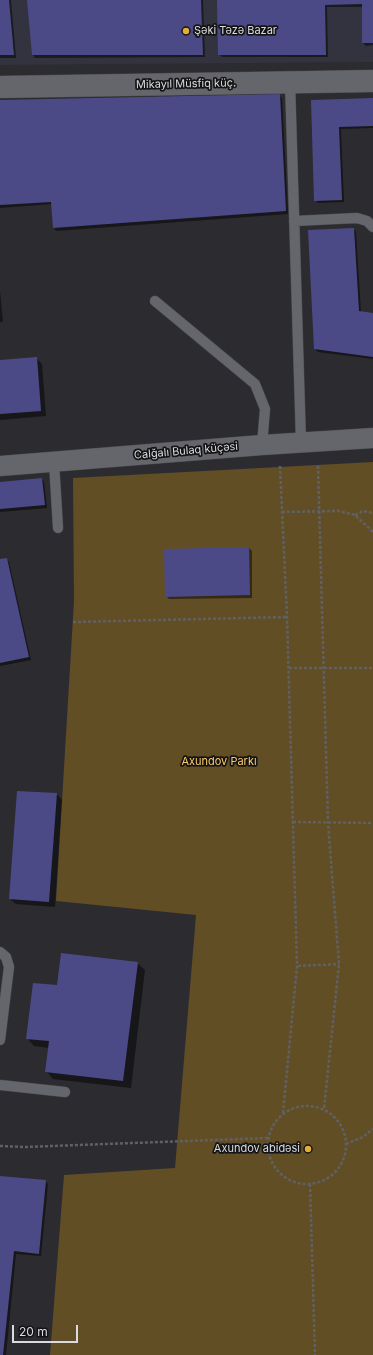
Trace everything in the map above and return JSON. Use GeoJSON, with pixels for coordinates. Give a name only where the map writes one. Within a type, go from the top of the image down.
{"type":"FeatureCollection","features":[{"type":"Feature","properties":{"kind":"main road","name":"Mikayıl Müsfiq küç."},"geometry":{"type":"LineString","coordinates":[[0,86],[373,81]]}},
{"type":"Feature","properties":{"kind":"street","name":"Calğalı Bulaq küçəsi"},"geometry":{"type":"LineString","coordinates":[[0,466],[300,442],[373,438]]}},
{"type":"Feature","properties":{"kind":"lane"},"geometry":{"type":"LineString","coordinates":[[290,82],[300,442]]}},
{"type":"Feature","properties":{"kind":"lane"},"geometry":{"type":"LineString","coordinates":[[294,221],[357,218],[367,221],[373,227]]}},
{"type":"Feature","properties":{"kind":"lane"},"geometry":{"type":"LineString","coordinates":[[155,302],[255,384],[265,409],[262,445]]}},
{"type":"Feature","properties":{"kind":"lane"},"geometry":{"type":"LineString","coordinates":[[54,462],[58,528]]}},
{"type":"Feature","properties":{"kind":"lane"},"geometry":{"type":"LineString","coordinates":[[0,952],[6,957],[9,966],[0,1040]]}},
{"type":"Feature","properties":{"kind":"lane"},"geometry":{"type":"LineString","coordinates":[[0,1085],[65,1092]]}},
{"type":"Feature","properties":{"kind":"path"},"geometry":{"type":"LineString","coordinates":[[280,466],[289,668],[298,966],[283,1113]]}},
{"type":"Feature","properties":{"kind":"path"},"geometry":{"type":"LineString","coordinates":[[318,466],[328,823],[339,964],[324,1109]]}},
{"type":"Feature","properties":{"kind":"path"},"geometry":{"type":"LineString","coordinates":[[282,512],[338,511],[355,515],[373,532]]}},
{"type":"Feature","properties":{"kind":"path"},"geometry":{"type":"LineString","coordinates":[[355,515],[363,511],[373,513]]}},
{"type":"Feature","properties":{"kind":"path"},"geometry":{"type":"LineString","coordinates":[[73,622],[287,617]]}},
{"type":"Feature","properties":{"kind":"path"},"geometry":{"type":"LineString","coordinates":[[289,668],[373,668]]}},
{"type":"Feature","properties":{"kind":"path"},"geometry":{"type":"LineString","coordinates":[[293,822],[373,823]]}},
{"type":"Feature","properties":{"kind":"path"},"geometry":{"type":"LineString","coordinates":[[298,966],[339,964]]}},
{"type":"Feature","properties":{"kind":"path"},"geometry":{"type":"LineString","coordinates":[[310,1106],[324,1109],[336,1118],[343,1130],[346,1144],[343,1158],[336,1171],[324,1180],[310,1184],[296,1182],[283,1176],[273,1165],[268,1152],[268,1138],[273,1124],[283,1113],[296,1107],[310,1106]]}},
{"type":"Feature","properties":{"kind":"path"},"geometry":{"type":"LineString","coordinates":[[346,1144],[363,1137],[373,1129]]}},
{"type":"Feature","properties":{"kind":"path"},"geometry":{"type":"LineString","coordinates":[[0,1146],[25,1147],[268,1138]]}},
{"type":"Feature","properties":{"kind":"path"},"geometry":{"type":"LineString","coordinates":[[310,1184],[315,1355]]}},
{"type":"Feature","properties":{"kind":"shaded area","name":"Şəki Təzə Bazar"},"geometry":{"type":"Polygon","coordinates":[[[0,0],[373,0],[373,62],[0,65],[0,0]]]}},
{"type":"Feature","properties":{"kind":"green space","name":"Axundov Parkı"},"geometry":{"type":"Polygon","coordinates":[[[373,462],[373,1355],[50,1355],[64,1175],[175,1168],[196,915],[56,901],[74,601],[73,478],[373,462]]]}},
{"type":"Feature","properties":{"kind":"building"},"geometry":{"type":"Polygon","coordinates":[[[0,0],[9,0],[14,55],[0,55],[0,0]]]}},
{"type":"Feature","properties":{"kind":"building"},"geometry":{"type":"Polygon","coordinates":[[[27,0],[201,0],[203,55],[32,55],[27,0]]]}},
{"type":"Feature","properties":{"kind":"building"},"geometry":{"type":"Polygon","coordinates":[[[217,0],[373,0],[373,43],[362,43],[362,4],[325,5],[326,55],[218,55],[217,0]]]}},
{"type":"Feature","properties":{"kind":"building"},"geometry":{"type":"Polygon","coordinates":[[[280,94],[286,211],[53,228],[51,202],[0,205],[0,100],[280,94]]]}},
{"type":"Feature","properties":{"kind":"building"},"geometry":{"type":"Polygon","coordinates":[[[373,98],[373,126],[339,127],[342,200],[314,201],[311,100],[373,98]]]}},
{"type":"Feature","properties":{"kind":"building"},"geometry":{"type":"Polygon","coordinates":[[[354,228],[359,311],[373,313],[373,357],[314,349],[308,230],[354,228]]]}},
{"type":"Feature","properties":{"kind":"building"},"geometry":{"type":"Polygon","coordinates":[[[37,357],[41,411],[0,414],[0,360],[37,357]]]}},
{"type":"Feature","properties":{"kind":"building"},"geometry":{"type":"Polygon","coordinates":[[[42,478],[45,505],[0,509],[0,482],[42,478]]]}},
{"type":"Feature","properties":{"kind":"building"},"geometry":{"type":"Polygon","coordinates":[[[249,547],[250,595],[165,597],[164,549],[249,547]]]}},
{"type":"Feature","properties":{"kind":"building"},"geometry":{"type":"Polygon","coordinates":[[[7,558],[29,657],[0,663],[0,559],[7,558]]]}},
{"type":"Feature","properties":{"kind":"building"},"geometry":{"type":"Polygon","coordinates":[[[17,791],[57,793],[49,902],[9,899],[17,791]]]}},
{"type":"Feature","properties":{"kind":"building"},"geometry":{"type":"Polygon","coordinates":[[[61,953],[138,962],[123,1081],[45,1072],[49,1041],[26,1039],[33,983],[57,985],[61,953]]]}},
{"type":"Feature","properties":{"kind":"building"},"geometry":{"type":"Polygon","coordinates":[[[0,1176],[46,1180],[39,1254],[14,1251],[3,1355],[0,1355],[0,1176]]]}},
{"type":"Feature","properties":{"kind":"place","name":"Şəki Təzə Bazar"},"geometry":{"type":"Point","coordinates":[186,31]}},
{"type":"Feature","properties":{"kind":"place","name":"Axundov abidəsi"},"geometry":{"type":"Point","coordinates":[308,1149]}}]}
